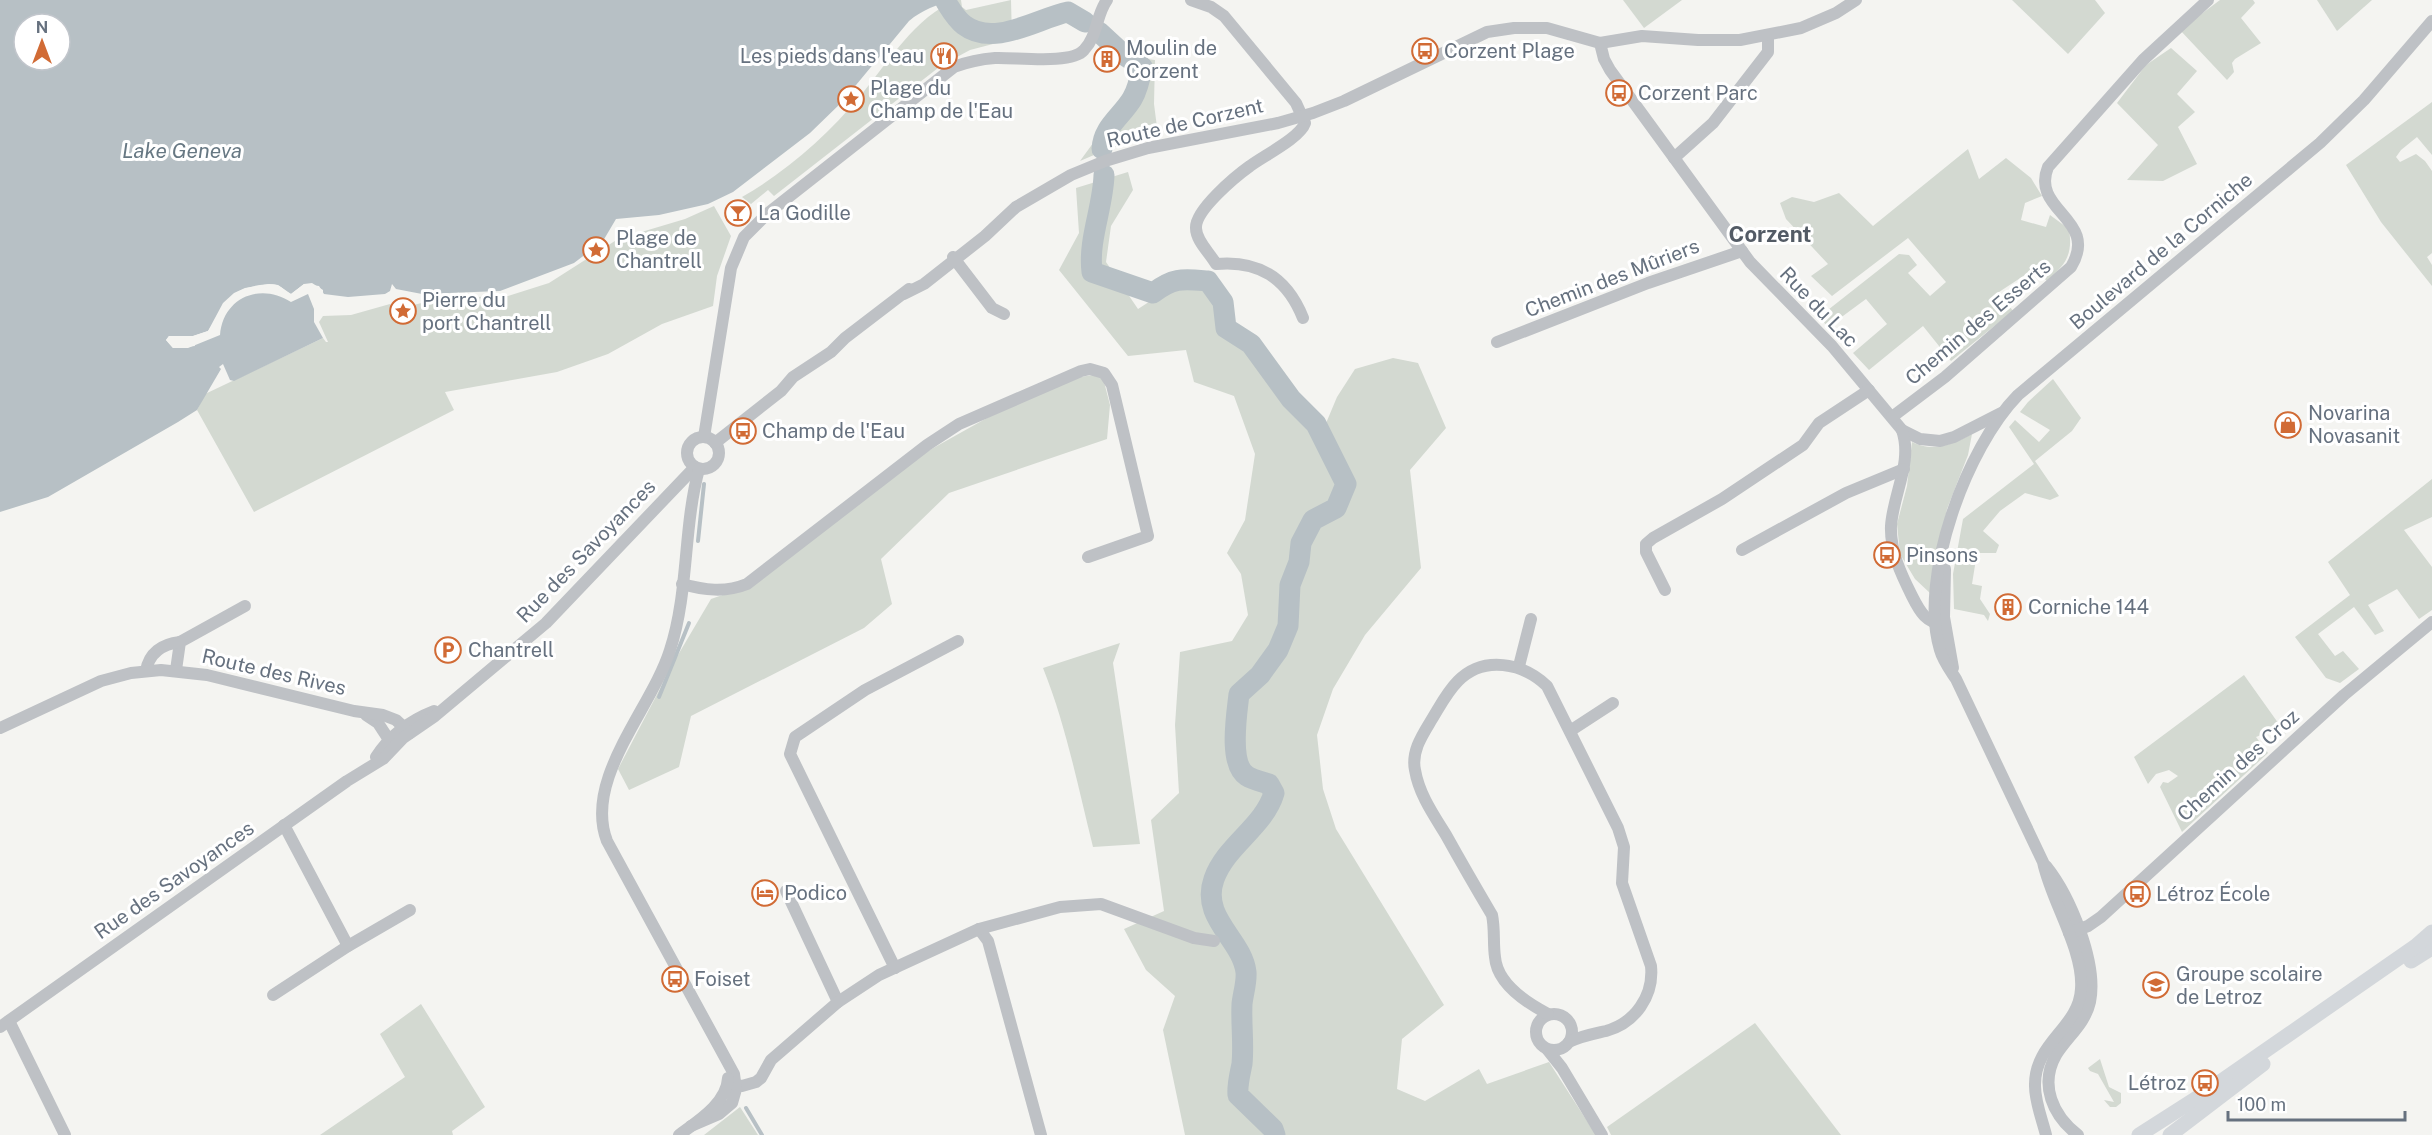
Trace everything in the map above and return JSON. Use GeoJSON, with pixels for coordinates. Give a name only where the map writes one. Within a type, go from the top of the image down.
{"type":"FeatureCollection","features":[{"type":"Feature","properties":{"kind":"main road"},"geometry":{"type":"LineString","coordinates":[[2139,1135],[2200,1096],[2416,946],[2432,932]]}},
{"type":"Feature","properties":{"kind":"main road"},"geometry":{"type":"LineString","coordinates":[[2170,1135],[2273,1056],[2432,948]]}},
{"type":"Feature","properties":{"kind":"street"},"geometry":{"type":"LineString","coordinates":[[710,440],[692,441],[687,450],[688,460],[697,468],[708,469],[717,462],[719,453],[710,440],[728,280],[740,245],[755,224],[949,70],[983,59],[1075,56],[1086,48],[1095,32],[1107,0]]}},
{"type":"Feature","properties":{"kind":"street"},"geometry":{"type":"LineString","coordinates":[[1302,116],[1344,102],[1493,31],[1522,27],[1553,29],[1600,42],[1642,36],[1740,40],[1801,28],[1836,13],[1856,0]]}},
{"type":"Feature","properties":{"kind":"street","name":"Chemin des Esserts"},"geometry":{"type":"LineString","coordinates":[[1892,417],[1945,377],[2071,267],[2078,257],[2078,239],[2076,231],[2046,192],[2044,179],[2048,167],[2143,60],[2208,0]]}},
{"type":"Feature","properties":{"kind":"street"},"geometry":{"type":"LineString","coordinates":[[1197,2],[1224,16],[1296,103],[1305,125],[1225,187],[1199,216],[1195,226],[1202,244],[1216,264],[1238,262],[1271,274],[1295,297],[1303,318]]}},
{"type":"Feature","properties":{"kind":"street","name":"Boulevard de la Corniche"},"geometry":{"type":"LineString","coordinates":[[2046,1135],[2035,1093],[2035,1077],[2042,1054],[2078,1028],[2091,977],[2074,932],[2048,881],[2043,862],[1941,652],[1937,574],[1970,466],[2003,412],[2023,390],[2332,132],[2364,100],[2432,21]]}},
{"type":"Feature","properties":{"kind":"street"},"geometry":{"type":"LineString","coordinates":[[1674,158],[1716,120],[1768,52],[1767,36]]}},
{"type":"Feature","properties":{"kind":"street","name":"Rue du Lac"},"geometry":{"type":"LineString","coordinates":[[1600,42],[1606,64],[1753,266],[1832,346],[1902,430]]}},
{"type":"Feature","properties":{"kind":"street","name":"Route de Corzent"},"geometry":{"type":"LineString","coordinates":[[710,440],[781,391],[793,377],[831,352],[845,338],[884,310],[934,267],[954,258],[962,246],[993,221],[1065,178],[1126,154],[1302,116]]}},
{"type":"Feature","properties":{"kind":"street","name":"Chemin des Mûriers"},"geometry":{"type":"LineString","coordinates":[[1497,342],[1666,276],[1742,250]]}},
{"type":"Feature","properties":{"kind":"street"},"geometry":{"type":"LineString","coordinates":[[954,258],[992,308],[1004,314]]}},
{"type":"Feature","properties":{"kind":"street"},"geometry":{"type":"LineString","coordinates":[[682,584],[711,591],[747,584],[927,445],[959,424],[1090,369],[1104,373],[1112,385],[1148,536],[1088,557]]}},
{"type":"Feature","properties":{"kind":"street"},"geometry":{"type":"LineString","coordinates":[[1665,590],[1646,552],[1647,543],[1722,499],[1803,445],[1819,423],[1869,390]]}},
{"type":"Feature","properties":{"kind":"street"},"geometry":{"type":"LineString","coordinates":[[1902,430],[1920,439],[1940,441],[1954,437],[2003,412]]}},
{"type":"Feature","properties":{"kind":"street"},"geometry":{"type":"LineString","coordinates":[[1902,430],[1905,442],[1904,469],[1891,534],[1900,572],[1918,607],[1924,617],[1940,624]]}},
{"type":"Feature","properties":{"kind":"street"},"geometry":{"type":"LineString","coordinates":[[679,1135],[694,1131],[726,1109],[734,1100],[732,1066],[709,1030],[607,841],[601,814],[602,799],[609,775],[670,650],[682,584],[697,468]]}},
{"type":"Feature","properties":{"kind":"street","name":"Rue des Savoyances"},"geometry":{"type":"LineString","coordinates":[[5,1024],[284,825],[383,759],[392,744],[407,730],[447,705],[554,616],[697,468]]}},
{"type":"Feature","properties":{"kind":"street"},"geometry":{"type":"LineString","coordinates":[[1742,550],[1846,493],[1904,469]]}},
{"type":"Feature","properties":{"kind":"street","name":"Route des Rives"},"geometry":{"type":"LineString","coordinates":[[146,671],[150,655],[167,645],[180,642],[245,606]]}},
{"type":"Feature","properties":{"kind":"street"},"geometry":{"type":"LineString","coordinates":[[1918,607],[1939,610]]}},
{"type":"Feature","properties":{"kind":"street"},"geometry":{"type":"LineString","coordinates":[[1519,666],[1531,619]]}},
{"type":"Feature","properties":{"kind":"street","name":"Chemin des Croz"},"geometry":{"type":"LineString","coordinates":[[2074,932],[2102,918],[2344,695],[2432,622]]}},
{"type":"Feature","properties":{"kind":"street"},"geometry":{"type":"LineString","coordinates":[[895,968],[790,754],[795,737],[865,690],[958,641]]}},
{"type":"Feature","properties":{"kind":"street","name":"Route des Rives"},"geometry":{"type":"LineString","coordinates":[[176,670],[180,642]]}},
{"type":"Feature","properties":{"kind":"street"},"geometry":{"type":"LineString","coordinates":[[1547,1049],[1554,1050],[1607,1030],[1630,1018],[1643,1006],[1652,979],[1648,955],[1622,883],[1624,846],[1621,837],[1547,686],[1519,666],[1501,664],[1483,666],[1469,672],[1458,681],[1419,739],[1414,767],[1420,792],[1492,915],[1496,967],[1507,984],[1528,1004],[1548,1014],[1561,1015],[1570,1023],[1594,1033]]}},
{"type":"Feature","properties":{"kind":"street","name":"Route des Rives"},"geometry":{"type":"LineString","coordinates":[[0,728],[101,681],[146,671],[176,670],[207,675],[362,713],[388,716],[407,730]]}},
{"type":"Feature","properties":{"kind":"street"},"geometry":{"type":"LineString","coordinates":[[1570,730],[1613,703]]}},
{"type":"Feature","properties":{"kind":"street","name":"Route des Rives"},"geometry":{"type":"LineString","coordinates":[[362,713],[376,721],[392,744]]}},
{"type":"Feature","properties":{"kind":"street"},"geometry":{"type":"LineString","coordinates":[[284,825],[348,946]]}},
{"type":"Feature","properties":{"kind":"street"},"geometry":{"type":"LineString","coordinates":[[786,891],[838,1002]]}},
{"type":"Feature","properties":{"kind":"street"},"geometry":{"type":"LineString","coordinates":[[732,1085],[749,1084],[759,1080],[771,1060],[838,1002],[879,975],[979,928],[1060,907],[1101,904],[1194,938],[1214,941]]}},
{"type":"Feature","properties":{"kind":"street"},"geometry":{"type":"LineString","coordinates":[[273,994],[410,910]]}},
{"type":"Feature","properties":{"kind":"street"},"geometry":{"type":"LineString","coordinates":[[979,928],[988,940],[1041,1135]]}},
{"type":"Feature","properties":{"kind":"street"},"geometry":{"type":"LineString","coordinates":[[1528,1004],[1536,1027],[1537,1040],[1562,1068],[1602,1135]]}},
{"type":"Feature","properties":{"kind":"street"},"geometry":{"type":"LineString","coordinates":[[1536,1027],[1542,1017],[1548,1014]]}},
{"type":"Feature","properties":{"kind":"street"},"geometry":{"type":"LineString","coordinates":[[1562,1068],[1567,1044],[1572,1035],[1570,1023]]}},
{"type":"Feature","properties":{"kind":"street"},"geometry":{"type":"LineString","coordinates":[[5,1024],[65,1135]]}},
{"type":"Feature","properties":{"kind":"street","name":"Boulevard de la Corniche"},"geometry":{"type":"LineString","coordinates":[[2061,1039],[2051,1068],[2049,1088],[2058,1115],[2078,1135]]}},
{"type":"Feature","properties":{"kind":"shaded area"},"geometry":{"type":"Polygon","coordinates":[[[961,0],[962,7],[966,10],[1011,0],[1012,39],[970,50],[957,57],[948,44],[930,55],[938,68],[774,196],[768,190],[751,204],[742,197],[774,176],[820,139],[848,111],[915,29],[942,7],[961,0]]]}},
{"type":"Feature","properties":{"kind":"shaded area"},"geometry":{"type":"Polygon","coordinates":[[[1623,0],[1682,0],[1644,28],[1623,0]]]}},
{"type":"Feature","properties":{"kind":"shaded area"},"geometry":{"type":"Polygon","coordinates":[[[2012,0],[2095,0],[2105,13],[2068,54],[2012,0]]]}},
{"type":"Feature","properties":{"kind":"shaded area"},"geometry":{"type":"Polygon","coordinates":[[[2220,0],[2253,0],[2255,3],[2241,18],[2261,43],[2235,59],[2232,63],[2234,72],[2227,80],[2180,30],[2220,0]]]}},
{"type":"Feature","properties":{"kind":"shaded area"},"geometry":{"type":"Polygon","coordinates":[[[2317,0],[2372,0],[2337,31],[2317,0]]]}},
{"type":"Feature","properties":{"kind":"shaded area"},"geometry":{"type":"Polygon","coordinates":[[[1099,25],[1138,58],[1155,60],[1154,104],[1158,135],[1108,149],[1080,161],[1123,102],[1135,75],[1095,38],[1099,25]]]}},
{"type":"Feature","properties":{"kind":"shaded area"},"geometry":{"type":"Polygon","coordinates":[[[2171,48],[2197,71],[2177,94],[2195,112],[2178,127],[2197,164],[2163,181],[2127,180],[2158,145],[2117,103],[2146,65],[2171,48]]]}},
{"type":"Feature","properties":{"kind":"shaded area"},"geometry":{"type":"Polygon","coordinates":[[[2432,102],[2432,155],[2417,137],[2396,157],[2400,162],[2416,154],[2432,171],[2432,253],[2427,257],[2432,265],[2432,286],[2381,222],[2346,165],[2432,102]]]}},
{"type":"Feature","properties":{"kind":"shaded area"},"geometry":{"type":"Polygon","coordinates":[[[1968,149],[1979,179],[2006,158],[2031,178],[2042,196],[2025,203],[2021,220],[2046,227],[2050,215],[2069,229],[2070,246],[2067,258],[2047,281],[2034,269],[1999,292],[2013,311],[1951,361],[1923,326],[1869,370],[1853,353],[1887,324],[1866,299],[1828,327],[1819,317],[1899,254],[1909,255],[1917,265],[1908,273],[1930,296],[1946,282],[1908,238],[1832,296],[1811,276],[1828,264],[1786,219],[1780,203],[1792,197],[1814,202],[1839,193],[1873,226],[1968,149]]]}},
{"type":"Feature","properties":{"kind":"shaded area"},"geometry":{"type":"Polygon","coordinates":[[[1128,172],[1133,190],[1111,226],[1106,262],[1138,309],[1172,287],[1205,287],[1324,428],[1337,397],[1355,369],[1393,358],[1418,363],[1446,428],[1410,470],[1421,568],[1365,635],[1333,689],[1317,735],[1323,789],[1336,829],[1444,1005],[1402,1039],[1397,1089],[1425,1101],[1479,1069],[1487,1084],[1549,1062],[1596,1135],[1185,1135],[1163,1030],[1175,996],[1146,970],[1124,929],[1164,911],[1151,820],[1179,793],[1175,725],[1180,652],[1232,641],[1248,615],[1241,574],[1227,553],[1245,520],[1255,454],[1234,396],[1194,382],[1186,350],[1128,356],[1059,270],[1079,233],[1076,188],[1128,172]]]}},
{"type":"Feature","properties":{"kind":"shaded area"},"geometry":{"type":"Polygon","coordinates":[[[714,206],[731,236],[717,276],[713,306],[662,324],[608,354],[557,372],[445,392],[454,410],[254,512],[197,410],[205,394],[323,338],[328,342],[319,322],[323,316],[351,315],[390,304],[397,309],[442,298],[508,296],[549,283],[618,239],[685,219],[714,206]]]}},
{"type":"Feature","properties":{"kind":"shaded area"},"geometry":{"type":"Polygon","coordinates":[[[1093,375],[1103,378],[1110,405],[1107,439],[949,493],[881,559],[892,604],[864,628],[691,716],[679,767],[629,790],[618,769],[675,660],[711,599],[751,585],[928,451],[1003,409],[1080,377],[1093,375]]]}},
{"type":"Feature","properties":{"kind":"shaded area"},"geometry":{"type":"Polygon","coordinates":[[[2053,379],[2081,418],[2072,431],[2035,461],[2059,496],[2050,500],[2025,493],[2000,511],[1983,531],[1999,545],[1996,553],[1977,553],[1972,584],[1982,586],[1980,599],[1990,614],[1988,621],[1984,615],[1954,609],[1953,574],[1963,519],[2034,464],[2009,427],[2015,420],[2039,442],[2050,430],[2020,412],[2053,379]]]}},
{"type":"Feature","properties":{"kind":"shaded area"},"geometry":{"type":"Polygon","coordinates":[[[1972,434],[1968,455],[1947,509],[1930,593],[1915,579],[1900,554],[1897,524],[1907,486],[1912,442],[1928,447],[1943,446],[1972,434]]]}},
{"type":"Feature","properties":{"kind":"shaded area"},"geometry":{"type":"Polygon","coordinates":[[[2432,479],[2432,517],[2404,530],[2432,567],[2432,610],[2419,619],[2397,589],[2368,605],[2384,631],[2375,635],[2354,607],[2318,634],[2335,656],[2343,651],[2359,669],[2340,683],[2326,678],[2295,637],[2350,595],[2328,562],[2432,479]]]}},
{"type":"Feature","properties":{"kind":"shaded area"},"geometry":{"type":"Polygon","coordinates":[[[1120,643],[1113,663],[1140,844],[1093,847],[1065,734],[1043,668],[1120,643]]]}},
{"type":"Feature","properties":{"kind":"shaded area"},"geometry":{"type":"Polygon","coordinates":[[[2244,675],[2286,734],[2278,728],[2256,737],[2268,753],[2182,832],[2160,787],[2163,782],[2168,783],[2178,776],[2169,770],[2156,774],[2148,784],[2134,757],[2244,675]]]}},
{"type":"Feature","properties":{"kind":"shaded area"},"geometry":{"type":"Polygon","coordinates":[[[421,1004],[485,1107],[452,1131],[453,1135],[320,1135],[405,1077],[380,1034],[421,1004]]]}},
{"type":"Feature","properties":{"kind":"shaded area"},"geometry":{"type":"Polygon","coordinates":[[[1755,1023],[1841,1135],[1611,1135],[1607,1127],[1755,1023]]]}},
{"type":"Feature","properties":{"kind":"shaded area"},"geometry":{"type":"Polygon","coordinates":[[[2100,1059],[2109,1087],[2121,1093],[2121,1103],[2116,1107],[2110,1107],[2104,1100],[2114,1102],[2098,1074],[2088,1068],[2100,1059]]]}},
{"type":"Feature","properties":{"kind":"shaded area"},"geometry":{"type":"Polygon","coordinates":[[[740,1107],[758,1135],[704,1135],[740,1107]]]}},
{"type":"Feature","properties":{"kind":"water","name":"Lake Geneva"},"geometry":{"type":"Polygon","coordinates":[[[0,0],[954,1],[930,8],[909,21],[842,102],[810,133],[733,192],[708,204],[659,215],[616,219],[603,241],[574,263],[500,291],[422,294],[396,289],[392,284],[390,291],[385,294],[348,297],[324,294],[319,286],[304,284],[291,294],[272,284],[248,287],[240,291],[228,300],[208,331],[193,336],[169,336],[166,340],[173,348],[188,348],[220,335],[228,311],[236,303],[245,297],[268,293],[291,302],[308,294],[314,309],[314,322],[323,338],[234,381],[230,380],[223,364],[219,367],[221,369],[197,410],[48,497],[0,512],[0,0]]]}},
{"type":"Feature","properties":{"kind":"pier"},"geometry":{"type":"Polygon","coordinates":[[[312,283],[323,290],[323,297],[320,291],[311,286],[292,296],[287,296],[291,299],[280,292],[285,294],[277,288],[269,287],[236,295],[226,305],[210,333],[194,339],[170,340],[174,345],[194,343],[195,346],[173,348],[166,340],[169,336],[193,336],[208,331],[223,303],[234,293],[245,288],[269,284],[278,285],[291,294],[304,284],[312,283]]]}},
{"type":"Feature","properties":{"kind":"waterway"},"geometry":{"type":"LineString","coordinates":[[946,2],[964,25],[989,34],[1002,33],[1068,12],[1085,22]]}},
{"type":"Feature","properties":{"kind":"waterway"},"geometry":{"type":"LineString","coordinates":[[1099,32],[1124,55],[1142,67],[1134,95],[1109,128],[1102,149]]}},
{"type":"Feature","properties":{"kind":"waterway"},"geometry":{"type":"LineString","coordinates":[[1104,175],[1092,248],[1092,272],[1153,293],[1179,280],[1208,281],[1223,302],[1226,328],[1251,344],[1291,399],[1316,424],[1346,484],[1336,508],[1313,520],[1301,543],[1299,562],[1290,585],[1288,626],[1278,650],[1260,675],[1239,694],[1235,738],[1237,761],[1247,776],[1269,784],[1274,793],[1262,816],[1220,867],[1211,893],[1217,917],[1243,960],[1246,972],[1242,1004],[1243,1056],[1238,1095],[1273,1129],[1275,1135]]}},
{"type":"Feature","properties":{"kind":"waterway"},"geometry":{"type":"LineString","coordinates":[[698,541],[704,484]]}},
{"type":"Feature","properties":{"kind":"waterway"},"geometry":{"type":"LineString","coordinates":[[659,697],[689,623]]}},
{"type":"Feature","properties":{"kind":"waterway"},"geometry":{"type":"LineString","coordinates":[[746,1108],[762,1135]]}},
{"type":"Feature","properties":{"kind":"place","name":"Corzent Plage"},"geometry":{"type":"Point","coordinates":[1425,51]}},
{"type":"Feature","properties":{"kind":"place","name":"Les pieds dans l'eau"},"geometry":{"type":"Point","coordinates":[944,56]}},
{"type":"Feature","properties":{"kind":"place","name":"Moulin de Corzent"},"geometry":{"type":"Point","coordinates":[1107,59]}},
{"type":"Feature","properties":{"kind":"place","name":"Corzent Parc"},"geometry":{"type":"Point","coordinates":[1619,93]}},
{"type":"Feature","properties":{"kind":"place","name":"Plage du Champ de l'Eau"},"geometry":{"type":"Point","coordinates":[851,99]}},
{"type":"Feature","properties":{"kind":"place","name":"La Godille"},"geometry":{"type":"Point","coordinates":[738,213]}},
{"type":"Feature","properties":{"kind":"place","name":"Plage de Chantrell"},"geometry":{"type":"Point","coordinates":[596,250]}},
{"type":"Feature","properties":{"kind":"place","name":"Pierre du port Chantrell"},"geometry":{"type":"Point","coordinates":[403,311]}},
{"type":"Feature","properties":{"kind":"place","name":"Novarina Novasanit"},"geometry":{"type":"Point","coordinates":[2288,425]}},
{"type":"Feature","properties":{"kind":"place","name":"Champ de l'Eau"},"geometry":{"type":"Point","coordinates":[743,431]}},
{"type":"Feature","properties":{"kind":"place","name":"Pinsons"},"geometry":{"type":"Point","coordinates":[1887,555]}},
{"type":"Feature","properties":{"kind":"place","name":"Corniche 144"},"geometry":{"type":"Point","coordinates":[2008,607]}},
{"type":"Feature","properties":{"kind":"place","name":"Chantrell"},"geometry":{"type":"Point","coordinates":[448,650]}},
{"type":"Feature","properties":{"kind":"place","name":"Podico"},"geometry":{"type":"Point","coordinates":[765,893]}},
{"type":"Feature","properties":{"kind":"place","name":"Létroz École"},"geometry":{"type":"Point","coordinates":[2137,894]}},
{"type":"Feature","properties":{"kind":"place","name":"Foiset"},"geometry":{"type":"Point","coordinates":[675,979]}},
{"type":"Feature","properties":{"kind":"place","name":"Groupe scolaire de Letroz"},"geometry":{"type":"Point","coordinates":[2156,985]}},
{"type":"Feature","properties":{"kind":"place","name":"Létroz"},"geometry":{"type":"Point","coordinates":[2205,1083]}},
{"type":"Feature","properties":{"kind":"district","name":"Corzent"},"geometry":{"type":"Point","coordinates":[1770,234]}}]}
